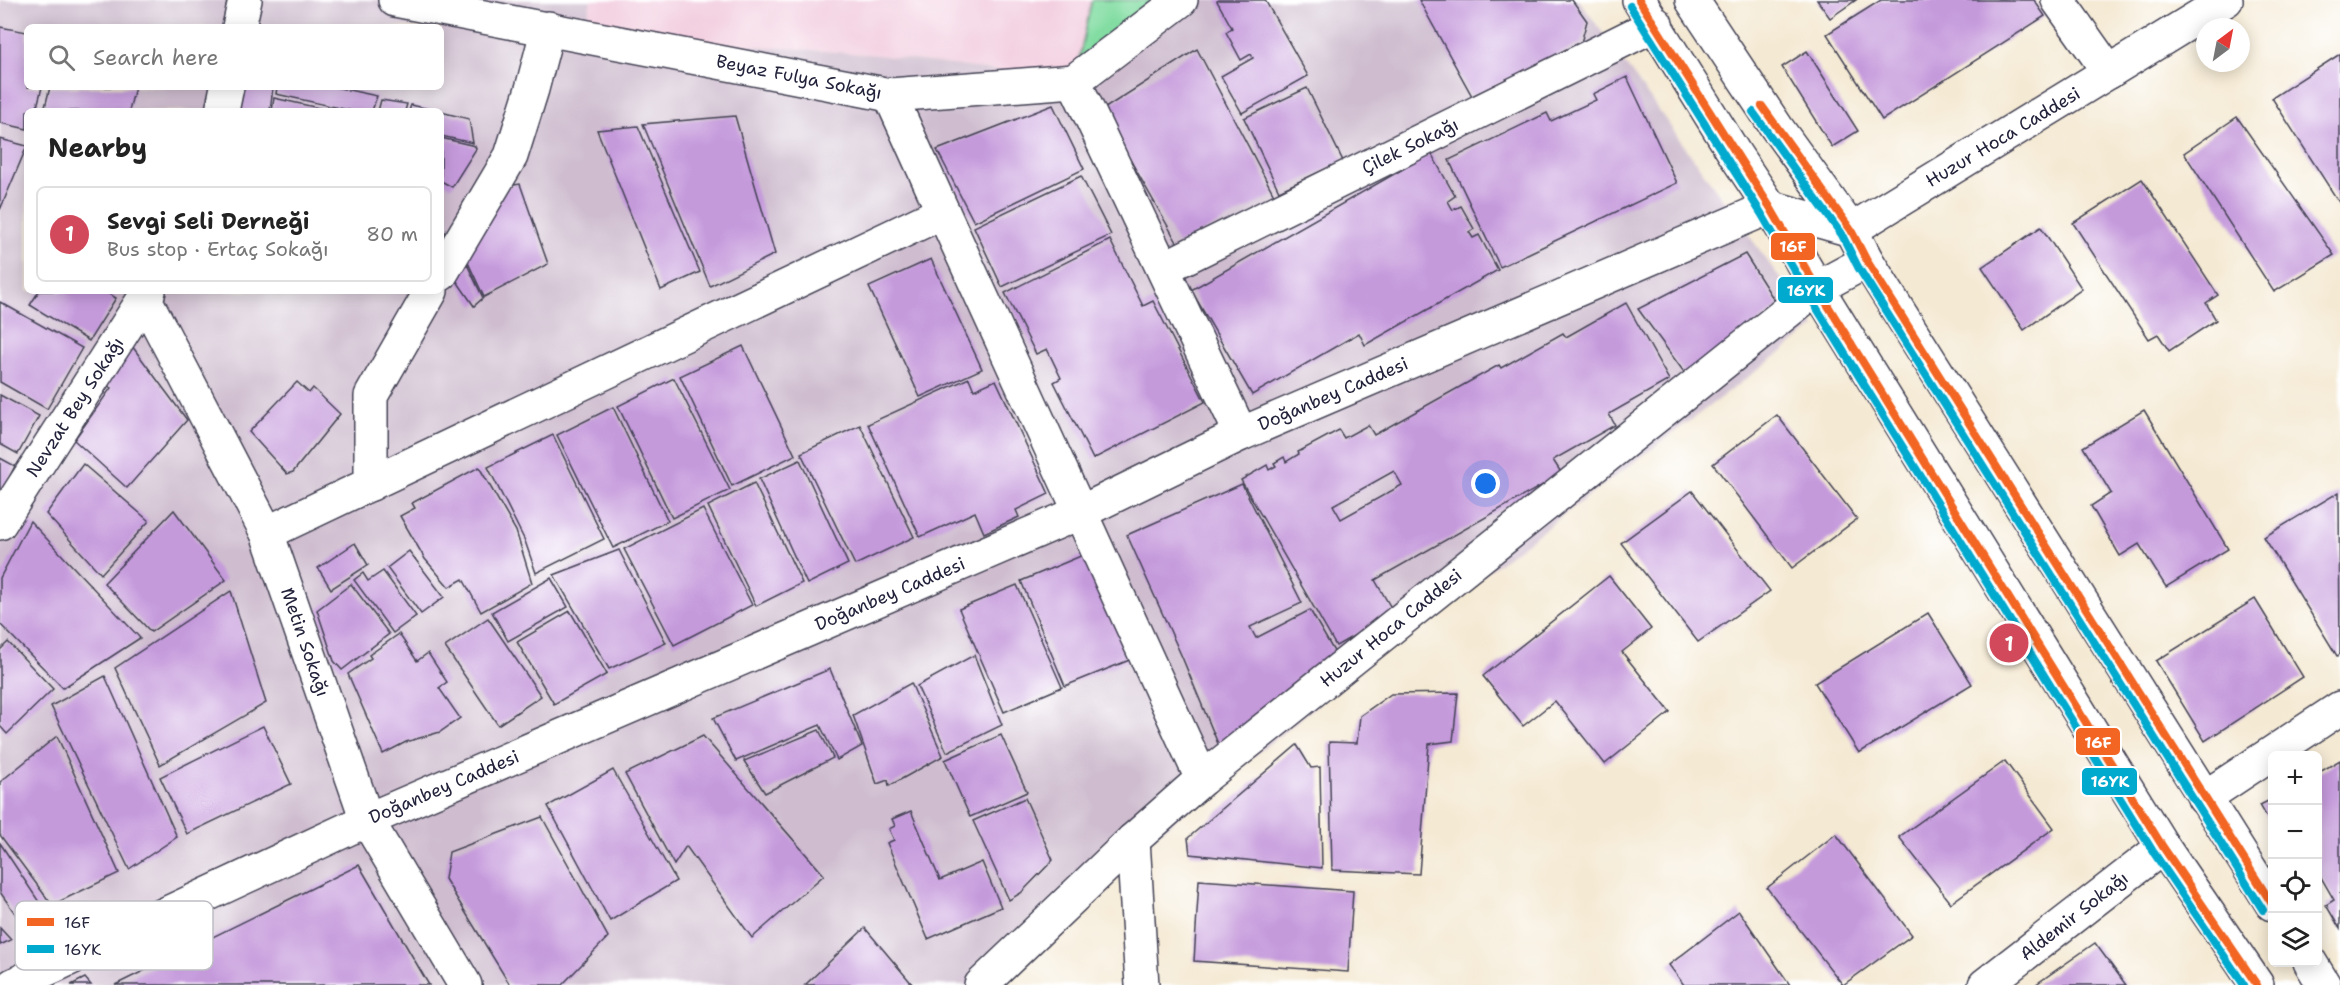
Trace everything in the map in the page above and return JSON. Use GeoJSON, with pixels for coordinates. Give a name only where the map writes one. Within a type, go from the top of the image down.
{"type":"FeatureCollection","features":[{"type":"Feature","properties":{"kind":"street"},"geometry":{"type":"LineString","coordinates":[[240,24],[245,0]]}},
{"type":"Feature","properties":{"kind":"street","name":"Beyaz Fulya Sokağı"},"geometry":{"type":"LineString","coordinates":[[395,0],[430,3],[890,95],[1074,81]]}},
{"type":"Feature","properties":{"kind":"street"},"geometry":{"type":"LineString","coordinates":[[1182,0],[1074,81],[1241,434]]}},
{"type":"Feature","properties":{"kind":"street"},"geometry":{"type":"LineString","coordinates":[[1692,0],[1777,128],[1851,230],[1867,261],[2268,898]]}},
{"type":"Feature","properties":{"kind":"street"},"geometry":{"type":"LineString","coordinates":[[2058,0],[2109,72]]}},
{"type":"Feature","properties":{"kind":"street","name":"Huzur Hoca Caddesi"},"geometry":{"type":"LineString","coordinates":[[1851,230],[2226,0]]}},
{"type":"Feature","properties":{"kind":"street"},"geometry":{"type":"LineString","coordinates":[[1648,12],[2163,847],[2257,985]]}},
{"type":"Feature","properties":{"kind":"street","name":"Çilek Sokağı"},"geometry":{"type":"LineString","coordinates":[[1164,268],[1648,12]]}},
{"type":"Feature","properties":{"kind":"street"},"geometry":{"type":"LineString","coordinates":[[444,269],[511,156],[548,28]]}},
{"type":"Feature","properties":{"kind":"street"},"geometry":{"type":"LineString","coordinates":[[223,108],[226,90]]}},
{"type":"Feature","properties":{"kind":"street"},"geometry":{"type":"LineString","coordinates":[[890,95],[1202,779]]}},
{"type":"Feature","properties":{"kind":"street"},"geometry":{"type":"LineString","coordinates":[[1770,207],[1851,230]]}},
{"type":"Feature","properties":{"kind":"street","name":"Doğanbey Caddesi"},"geometry":{"type":"LineString","coordinates":[[193,901],[367,820],[1081,512],[1241,434],[1770,207]]}},
{"type":"Feature","properties":{"kind":"street"},"geometry":{"type":"LineString","coordinates":[[267,533],[943,212]]}},
{"type":"Feature","properties":{"kind":"street","name":"Huzur Hoca Caddesi"},"geometry":{"type":"LineString","coordinates":[[981,985],[1133,840],[1202,779],[1817,288],[1867,261]]}},
{"type":"Feature","properties":{"kind":"street"},"geometry":{"type":"LineString","coordinates":[[371,484],[371,396],[429,294]]}},
{"type":"Feature","properties":{"kind":"street","name":"Nevzat Bey Sokağı"},"geometry":{"type":"LineString","coordinates":[[0,523],[147,295]]}},
{"type":"Feature","properties":{"kind":"street","name":"Metin Sokağı"},"geometry":{"type":"LineString","coordinates":[[147,295],[267,533],[367,820],[465,985]]}},
{"type":"Feature","properties":{"kind":"street"},"geometry":{"type":"LineString","coordinates":[[2204,798],[2340,708]]}},
{"type":"Feature","properties":{"kind":"street"},"geometry":{"type":"LineString","coordinates":[[1133,840],[1142,985]]}},
{"type":"Feature","properties":{"kind":"street","name":"Aldemir Sokağı"},"geometry":{"type":"LineString","coordinates":[[1985,985],[2163,847]]}},
{"type":"Feature","properties":{"kind":"street"},"geometry":{"type":"LineString","coordinates":[[2313,967],[2324,985]]}},
{"type":"Feature","properties":{"kind":"street","name":"Doğanbey Caddesi"},"geometry":{"type":"LineString","coordinates":[[13,985],[45,970]]}},
{"type":"Feature","properties":{"kind":"shaded area"},"geometry":{"type":"Polygon","coordinates":[[[0,0],[591,0],[584,33],[877,55],[1073,81],[1165,0],[1579,0],[1815,327],[1415,626],[1109,873],[1001,985],[0,985],[0,0]]]}},
{"type":"Feature","properties":{"kind":"shaded area"},"geometry":{"type":"Polygon","coordinates":[[[591,0],[1165,0],[1074,81],[877,55],[584,33],[591,0]]]}},
{"type":"Feature","properties":{"kind":"green space"},"geometry":{"type":"Polygon","coordinates":[[[1092,0],[1165,0],[1074,81],[1092,0]]]}},
{"type":"Feature","properties":{"kind":"building"},"geometry":{"type":"Polygon","coordinates":[[[1265,0],[1308,76],[1242,113],[1221,76],[1253,58],[1251,54],[1241,60],[1226,32],[1232,28],[1217,1],[1265,0]]]}},
{"type":"Feature","properties":{"kind":"building"},"geometry":{"type":"Polygon","coordinates":[[[1419,0],[1572,0],[1587,21],[1581,43],[1472,96],[1419,0]]]}},
{"type":"Feature","properties":{"kind":"building"},"geometry":{"type":"Polygon","coordinates":[[[1817,0],[1856,0],[1830,18],[1817,0]]]}},
{"type":"Feature","properties":{"kind":"building"},"geometry":{"type":"Polygon","coordinates":[[[1881,0],[2034,0],[2045,16],[1882,120],[1827,34],[1881,0]]]}},
{"type":"Feature","properties":{"kind":"building"},"geometry":{"type":"Polygon","coordinates":[[[0,27],[24,31],[24,90],[41,90],[37,108],[24,108],[24,128],[0,123],[0,27]]]}},
{"type":"Feature","properties":{"kind":"building"},"geometry":{"type":"Polygon","coordinates":[[[1197,49],[1274,195],[1178,244],[1102,110],[1197,49]]]}},
{"type":"Feature","properties":{"kind":"building"},"geometry":{"type":"Polygon","coordinates":[[[1807,51],[1858,131],[1832,147],[1782,67],[1807,51]]]}},
{"type":"Feature","properties":{"kind":"building"},"geometry":{"type":"Polygon","coordinates":[[[2340,54],[2340,204],[2272,98],[2340,54]]]}},
{"type":"Feature","properties":{"kind":"building"},"geometry":{"type":"Polygon","coordinates":[[[1627,77],[1677,183],[1500,267],[1449,160],[1547,113],[1551,121],[1596,100],[1593,94],[1627,77]]]}},
{"type":"Feature","properties":{"kind":"building"},"geometry":{"type":"Polygon","coordinates":[[[1307,88],[1343,161],[1279,191],[1244,118],[1307,88]]]}},
{"type":"Feature","properties":{"kind":"building"},"geometry":{"type":"Polygon","coordinates":[[[49,90],[134,90],[130,108],[45,108],[49,90]]]}},
{"type":"Feature","properties":{"kind":"building"},"geometry":{"type":"Polygon","coordinates":[[[241,90],[273,90],[270,108],[237,108],[241,90]]]}},
{"type":"Feature","properties":{"kind":"building"},"geometry":{"type":"Polygon","coordinates":[[[277,90],[349,90],[377,96],[373,108],[339,108],[276,94],[277,90]]]}},
{"type":"Feature","properties":{"kind":"building"},"geometry":{"type":"Polygon","coordinates":[[[274,98],[319,108],[272,108],[274,98]]]}},
{"type":"Feature","properties":{"kind":"building"},"geometry":{"type":"Polygon","coordinates":[[[381,100],[407,104],[406,108],[379,108],[381,100]]]}},
{"type":"Feature","properties":{"kind":"building"},"geometry":{"type":"Polygon","coordinates":[[[1053,105],[1084,169],[974,222],[937,150],[1053,105]]]}},
{"type":"Feature","properties":{"kind":"building"},"geometry":{"type":"Polygon","coordinates":[[[444,113],[469,119],[473,143],[444,137],[444,113]]]}},
{"type":"Feature","properties":{"kind":"building"},"geometry":{"type":"Polygon","coordinates":[[[735,116],[775,254],[710,286],[643,124],[735,116]]]}},
{"type":"Feature","properties":{"kind":"building"},"geometry":{"type":"Polygon","coordinates":[[[2237,117],[2334,255],[2274,292],[2184,153],[2237,117]]]}},
{"type":"Feature","properties":{"kind":"building"},"geometry":{"type":"Polygon","coordinates":[[[638,126],[700,272],[661,290],[597,130],[638,126]]]}},
{"type":"Feature","properties":{"kind":"building"},"geometry":{"type":"Polygon","coordinates":[[[0,139],[24,145],[24,153],[0,210],[0,139]]]}},
{"type":"Feature","properties":{"kind":"building"},"geometry":{"type":"Polygon","coordinates":[[[444,139],[475,146],[476,149],[452,187],[444,183],[444,139]]]}},
{"type":"Feature","properties":{"kind":"building"},"geometry":{"type":"Polygon","coordinates":[[[1431,153],[1455,196],[1448,201],[1453,210],[1461,206],[1474,229],[1469,232],[1473,238],[1479,235],[1498,270],[1365,345],[1359,333],[1252,395],[1191,290],[1431,153]]]}},
{"type":"Feature","properties":{"kind":"building"},"geometry":{"type":"Polygon","coordinates":[[[1081,176],[1111,235],[1002,287],[974,227],[1081,176]]]}},
{"type":"Feature","properties":{"kind":"building"},"geometry":{"type":"Polygon","coordinates":[[[2142,179],[2218,295],[2206,303],[2216,320],[2169,351],[2158,334],[2149,339],[2073,223],[2142,179]]]}},
{"type":"Feature","properties":{"kind":"building"},"geometry":{"type":"Polygon","coordinates":[[[520,184],[548,264],[484,297],[465,256],[508,186],[520,184]]]}},
{"type":"Feature","properties":{"kind":"building"},"geometry":{"type":"Polygon","coordinates":[[[2041,227],[2082,289],[2024,330],[1982,267],[2041,227]]]}},
{"type":"Feature","properties":{"kind":"building"},"geometry":{"type":"Polygon","coordinates":[[[1110,240],[1143,306],[1153,301],[1205,402],[1093,459],[1054,382],[1061,378],[1047,349],[1036,354],[1005,293],[1110,240]]]}},
{"type":"Feature","properties":{"kind":"building"},"geometry":{"type":"Polygon","coordinates":[[[1745,254],[1778,306],[1689,379],[1638,309],[1745,254]]]}},
{"type":"Feature","properties":{"kind":"building"},"geometry":{"type":"Polygon","coordinates":[[[464,258],[483,298],[474,306],[452,274],[464,258]]]}},
{"type":"Feature","properties":{"kind":"building"},"geometry":{"type":"Polygon","coordinates":[[[931,259],[982,369],[920,397],[869,287],[931,259]]]}},
{"type":"Feature","properties":{"kind":"building"},"geometry":{"type":"Polygon","coordinates":[[[37,294],[109,294],[116,298],[89,341],[30,305],[37,294]]]}},
{"type":"Feature","properties":{"kind":"building"},"geometry":{"type":"Polygon","coordinates":[[[0,302],[82,348],[47,409],[0,382],[0,302]]]}},
{"type":"Feature","properties":{"kind":"building"},"geometry":{"type":"Polygon","coordinates":[[[1626,303],[1669,380],[1609,414],[1615,425],[1553,460],[1562,474],[1375,580],[1394,613],[1336,646],[1241,480],[1267,465],[1269,470],[1276,466],[1274,463],[1284,457],[1286,462],[1299,454],[1298,452],[1339,430],[1344,438],[1368,425],[1374,435],[1499,365],[1501,368],[1563,333],[1566,337],[1626,303]],[[1394,471],[1333,505],[1341,519],[1402,485],[1394,471]]]}},
{"type":"Feature","properties":{"kind":"building"},"geometry":{"type":"Polygon","coordinates":[[[132,346],[187,420],[127,488],[74,440],[111,388],[105,383],[132,346]]]}},
{"type":"Feature","properties":{"kind":"building"},"geometry":{"type":"Polygon","coordinates":[[[743,346],[795,455],[732,486],[680,376],[743,346]]]}},
{"type":"Feature","properties":{"kind":"building"},"geometry":{"type":"Polygon","coordinates":[[[674,378],[730,490],[672,518],[618,406],[674,378]]]}},
{"type":"Feature","properties":{"kind":"building"},"geometry":{"type":"Polygon","coordinates":[[[969,378],[974,390],[996,380],[1049,494],[1016,510],[1019,517],[984,533],[975,512],[920,537],[868,424],[969,378]]]}},
{"type":"Feature","properties":{"kind":"building"},"geometry":{"type":"Polygon","coordinates":[[[297,382],[309,393],[313,388],[340,414],[293,472],[287,474],[249,432],[297,382]]]}},
{"type":"Feature","properties":{"kind":"building"},"geometry":{"type":"Polygon","coordinates":[[[0,395],[39,416],[18,454],[0,444],[0,395]]]}},
{"type":"Feature","properties":{"kind":"building"},"geometry":{"type":"Polygon","coordinates":[[[613,407],[668,521],[613,548],[557,435],[613,407]]]}},
{"type":"Feature","properties":{"kind":"building"},"geometry":{"type":"Polygon","coordinates":[[[2144,410],[2228,549],[2166,587],[2139,544],[2120,556],[2091,506],[2111,493],[2083,447],[2144,410]]]}},
{"type":"Feature","properties":{"kind":"building"},"geometry":{"type":"Polygon","coordinates":[[[1777,415],[1857,519],[1792,568],[1713,464],[1777,415]]]}},
{"type":"Feature","properties":{"kind":"building"},"geometry":{"type":"Polygon","coordinates":[[[860,425],[914,537],[855,565],[801,453],[860,425]]]}},
{"type":"Feature","properties":{"kind":"building"},"geometry":{"type":"Polygon","coordinates":[[[553,435],[604,539],[536,573],[525,541],[488,467],[553,435]]]}},
{"type":"Feature","properties":{"kind":"building"},"geometry":{"type":"Polygon","coordinates":[[[0,458],[15,466],[0,495],[0,458]]]}},
{"type":"Feature","properties":{"kind":"building"},"geometry":{"type":"Polygon","coordinates":[[[800,460],[848,564],[807,584],[759,479],[800,460]]]}},
{"type":"Feature","properties":{"kind":"building"},"geometry":{"type":"Polygon","coordinates":[[[83,464],[149,521],[101,574],[46,514],[83,464]]]}},
{"type":"Feature","properties":{"kind":"building"},"geometry":{"type":"Polygon","coordinates":[[[479,467],[516,531],[532,583],[481,612],[463,579],[449,587],[425,559],[400,516],[415,508],[412,503],[479,467]]]}},
{"type":"Feature","properties":{"kind":"building"},"geometry":{"type":"Polygon","coordinates":[[[754,483],[802,583],[756,606],[708,506],[754,483]]]}},
{"type":"Feature","properties":{"kind":"building"},"geometry":{"type":"Polygon","coordinates":[[[1242,484],[1302,603],[1250,627],[1256,638],[1310,610],[1339,660],[1219,746],[1127,535],[1242,484]]]}},
{"type":"Feature","properties":{"kind":"building"},"geometry":{"type":"Polygon","coordinates":[[[1692,491],[1770,591],[1698,642],[1621,543],[1692,491]]]}},
{"type":"Feature","properties":{"kind":"building"},"geometry":{"type":"Polygon","coordinates":[[[2339,492],[2340,654],[2337,656],[2264,537],[2339,492]]]}},
{"type":"Feature","properties":{"kind":"building"},"geometry":{"type":"Polygon","coordinates":[[[703,509],[752,605],[674,645],[624,549],[703,509]]]}},
{"type":"Feature","properties":{"kind":"building"},"geometry":{"type":"Polygon","coordinates":[[[174,510],[226,580],[151,632],[104,583],[174,510]]]}},
{"type":"Feature","properties":{"kind":"building"},"geometry":{"type":"Polygon","coordinates":[[[30,521],[140,638],[63,688],[0,624],[0,578],[30,521]]]}},
{"type":"Feature","properties":{"kind":"building"},"geometry":{"type":"Polygon","coordinates":[[[355,543],[368,565],[331,589],[318,568],[355,543]]]}},
{"type":"Feature","properties":{"kind":"building"},"geometry":{"type":"Polygon","coordinates":[[[619,550],[666,643],[609,669],[554,575],[619,550]]]}},
{"type":"Feature","properties":{"kind":"building"},"geometry":{"type":"Polygon","coordinates":[[[409,551],[444,597],[421,614],[387,568],[409,551]]]}},
{"type":"Feature","properties":{"kind":"building"},"geometry":{"type":"Polygon","coordinates":[[[1088,553],[1132,659],[1065,686],[1021,581],[1088,553]]]}},
{"type":"Feature","properties":{"kind":"building"},"geometry":{"type":"Polygon","coordinates":[[[383,571],[416,616],[393,633],[354,580],[363,573],[368,581],[383,571]]]}},
{"type":"Feature","properties":{"kind":"building"},"geometry":{"type":"Polygon","coordinates":[[[1609,576],[1651,629],[1622,652],[1670,712],[1605,764],[1555,701],[1523,726],[1483,676],[1609,576]]]}},
{"type":"Feature","properties":{"kind":"building"},"geometry":{"type":"Polygon","coordinates":[[[551,578],[568,607],[508,641],[492,612],[551,578]]]}},
{"type":"Feature","properties":{"kind":"building"},"geometry":{"type":"Polygon","coordinates":[[[351,584],[389,634],[342,670],[334,661],[317,610],[351,584]]]}},
{"type":"Feature","properties":{"kind":"building"},"geometry":{"type":"Polygon","coordinates":[[[1017,585],[1062,687],[1004,712],[959,609],[1017,585]]]}},
{"type":"Feature","properties":{"kind":"building"},"geometry":{"type":"Polygon","coordinates":[[[231,591],[266,703],[160,765],[115,668],[231,591]]]}},
{"type":"Feature","properties":{"kind":"building"},"geometry":{"type":"Polygon","coordinates":[[[2255,599],[2303,677],[2205,741],[2156,661],[2255,599]]]}},
{"type":"Feature","properties":{"kind":"building"},"geometry":{"type":"Polygon","coordinates":[[[570,611],[607,674],[554,704],[517,642],[570,611]]]}},
{"type":"Feature","properties":{"kind":"building"},"geometry":{"type":"Polygon","coordinates":[[[1928,613],[1972,684],[1859,753],[1815,683],[1928,613]]]}},
{"type":"Feature","properties":{"kind":"building"},"geometry":{"type":"Polygon","coordinates":[[[488,618],[541,696],[498,725],[445,647],[488,618]]]}},
{"type":"Feature","properties":{"kind":"building"},"geometry":{"type":"Polygon","coordinates":[[[399,634],[417,661],[428,653],[447,682],[439,688],[460,718],[440,732],[406,742],[383,754],[348,674],[371,658],[369,655],[399,634]]]}},
{"type":"Feature","properties":{"kind":"building"},"geometry":{"type":"Polygon","coordinates":[[[8,642],[53,689],[7,734],[0,726],[0,650],[8,642]]]}},
{"type":"Feature","properties":{"kind":"building"},"geometry":{"type":"Polygon","coordinates":[[[974,655],[1002,725],[947,752],[917,686],[974,655]]]}},
{"type":"Feature","properties":{"kind":"building"},"geometry":{"type":"Polygon","coordinates":[[[830,669],[862,746],[837,760],[820,725],[736,761],[713,718],[830,669]]]}},
{"type":"Feature","properties":{"kind":"building"},"geometry":{"type":"Polygon","coordinates":[[[105,676],[177,837],[129,869],[51,706],[105,676]]]}},
{"type":"Feature","properties":{"kind":"building"},"geometry":{"type":"Polygon","coordinates":[[[911,683],[943,756],[889,786],[888,780],[877,784],[853,715],[911,683]]]}},
{"type":"Feature","properties":{"kind":"building"},"geometry":{"type":"Polygon","coordinates":[[[1458,693],[1453,741],[1429,744],[1419,874],[1332,870],[1329,742],[1357,743],[1360,716],[1391,694],[1458,693]]]}},
{"type":"Feature","properties":{"kind":"building"},"geometry":{"type":"Polygon","coordinates":[[[263,726],[291,784],[187,834],[160,777],[263,726]]]}},
{"type":"Feature","properties":{"kind":"building"},"geometry":{"type":"Polygon","coordinates":[[[819,730],[833,758],[765,793],[744,761],[819,730]]]}},
{"type":"Feature","properties":{"kind":"building"},"geometry":{"type":"Polygon","coordinates":[[[1001,735],[1027,792],[970,817],[945,760],[1001,735]]]}},
{"type":"Feature","properties":{"kind":"building"},"geometry":{"type":"Polygon","coordinates":[[[57,736],[119,873],[60,901],[49,901],[0,835],[0,782],[57,736]]]}},
{"type":"Feature","properties":{"kind":"building"},"geometry":{"type":"Polygon","coordinates":[[[703,736],[824,875],[752,938],[686,846],[674,865],[625,774],[703,736]]]}},
{"type":"Feature","properties":{"kind":"building"},"geometry":{"type":"Polygon","coordinates":[[[1297,745],[1311,768],[1320,767],[1322,868],[1190,854],[1188,838],[1297,745]]]}},
{"type":"Feature","properties":{"kind":"building"},"geometry":{"type":"Polygon","coordinates":[[[2340,760],[2340,929],[2326,905],[2334,900],[2322,879],[2322,771],[2340,760]]]}},
{"type":"Feature","properties":{"kind":"building"},"geometry":{"type":"Polygon","coordinates":[[[2005,761],[2054,828],[1951,903],[1899,837],[2005,761]]]}},
{"type":"Feature","properties":{"kind":"building"},"geometry":{"type":"Polygon","coordinates":[[[613,770],[676,881],[610,921],[548,806],[613,770]]]}},
{"type":"Feature","properties":{"kind":"building"},"geometry":{"type":"Polygon","coordinates":[[[1025,798],[1053,860],[1021,893],[1009,900],[973,821],[1025,798]]]}},
{"type":"Feature","properties":{"kind":"building"},"geometry":{"type":"Polygon","coordinates":[[[2268,801],[2268,819],[2260,805],[2268,801]]]}},
{"type":"Feature","properties":{"kind":"building"},"geometry":{"type":"Polygon","coordinates":[[[911,811],[940,880],[982,862],[1001,907],[928,939],[887,843],[894,840],[889,829],[895,826],[892,819],[911,811]]]}},
{"type":"Feature","properties":{"kind":"building"},"geometry":{"type":"Polygon","coordinates":[[[542,817],[608,937],[562,985],[510,985],[445,879],[449,852],[542,817]]]}},
{"type":"Feature","properties":{"kind":"building"},"geometry":{"type":"Polygon","coordinates":[[[1836,834],[1912,935],[1843,985],[1767,888],[1836,834]]]}},
{"type":"Feature","properties":{"kind":"building"},"geometry":{"type":"Polygon","coordinates":[[[0,843],[38,901],[15,901],[15,913],[0,892],[0,843]]]}},
{"type":"Feature","properties":{"kind":"building"},"geometry":{"type":"Polygon","coordinates":[[[359,865],[429,985],[115,985],[146,970],[213,970],[213,937],[359,865]]]}},
{"type":"Feature","properties":{"kind":"building"},"geometry":{"type":"Polygon","coordinates":[[[1199,880],[1353,891],[1348,972],[1194,961],[1199,880]]]}},
{"type":"Feature","properties":{"kind":"building"},"geometry":{"type":"Polygon","coordinates":[[[1739,911],[1790,985],[1684,985],[1669,965],[1739,911]]]}},
{"type":"Feature","properties":{"kind":"building"},"geometry":{"type":"Polygon","coordinates":[[[0,928],[11,940],[0,945],[0,928]]]}},
{"type":"Feature","properties":{"kind":"building"},"geometry":{"type":"Polygon","coordinates":[[[865,928],[913,985],[805,985],[865,928]]]}},
{"type":"Feature","properties":{"kind":"building"},"geometry":{"type":"Polygon","coordinates":[[[2095,943],[2126,985],[2035,985],[2095,943]]]}},
{"type":"Feature","properties":{"kind":"building"},"geometry":{"type":"Polygon","coordinates":[[[85,978],[91,985],[71,985],[85,978]]]}},
{"type":"Feature","properties":{"kind":"transit line","name":"16F"},"geometry":{"type":"LineString","coordinates":[[1639,0],[1770,207],[1817,288],[2163,847],[2257,985]]}},
{"type":"Feature","properties":{"kind":"transit line","name":"16YK"},"geometry":{"type":"LineString","coordinates":[[1630,6],[1761,213],[1808,294],[2154,853],[2244,985]]}},
{"type":"Feature","properties":{"kind":"transit line","name":"16F"},"geometry":{"type":"LineString","coordinates":[[1762,106],[1851,230],[1867,261],[2268,898]]}},
{"type":"Feature","properties":{"kind":"transit line","name":"16YK"},"geometry":{"type":"LineString","coordinates":[[1753,112],[1842,235],[1858,267],[2263,910]]}},
{"type":"Feature","properties":{"kind":"place","name":"Sevgi Seli Derneği"},"geometry":{"type":"Point","coordinates":[2009,643]}}]}
